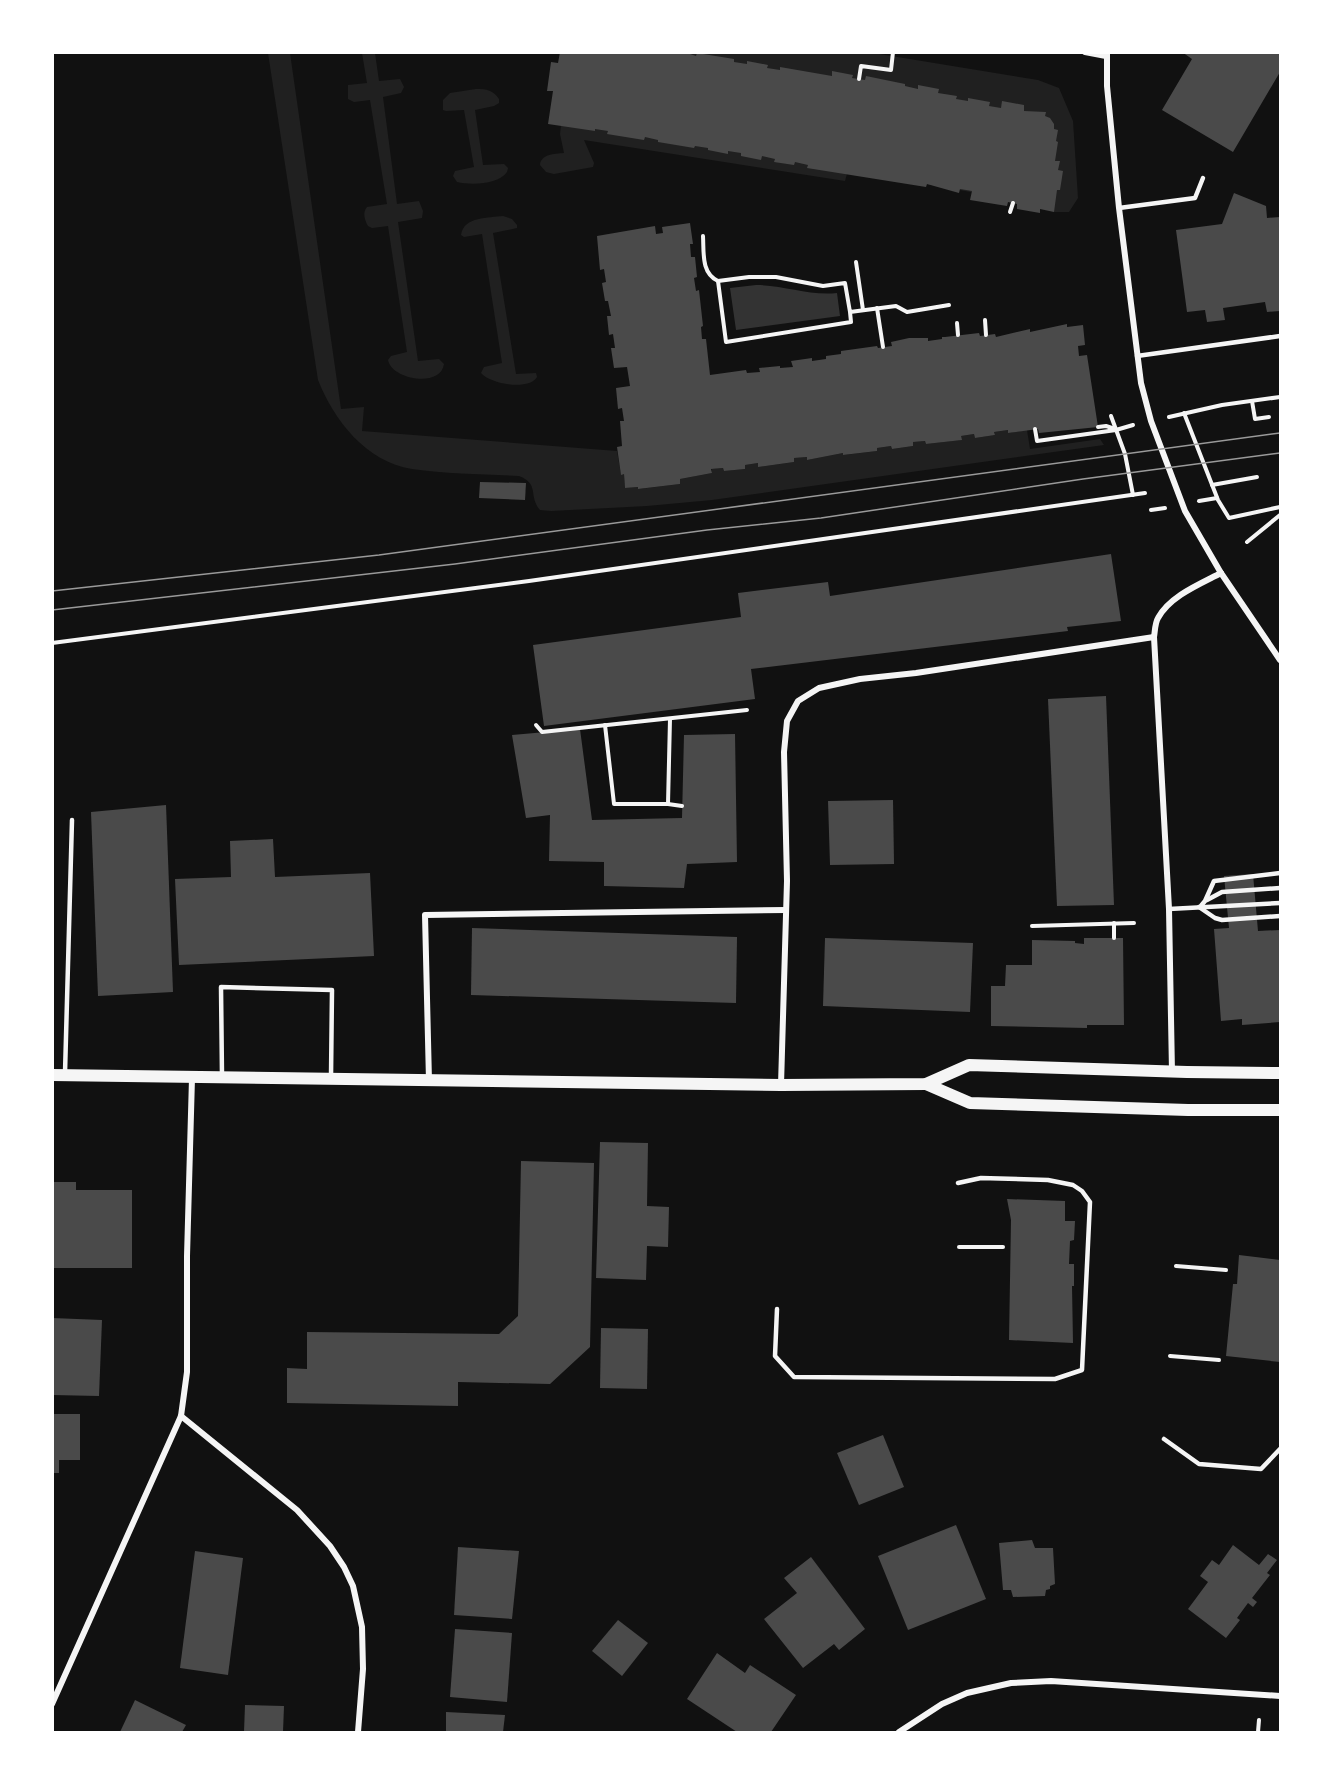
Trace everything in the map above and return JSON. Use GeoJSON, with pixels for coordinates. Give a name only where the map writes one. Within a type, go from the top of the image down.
{"type":"FeatureCollection","features":[{"type":"Feature","properties":{"kind":"main road"},"geometry":{"type":"LineString","coordinates":[[59,1076],[781,1085],[926,1084],[969,1065],[1281,1073]]}},
{"type":"Feature","properties":{"kind":"main road"},"geometry":{"type":"LineString","coordinates":[[926,1084],[970,1103],[1188,1110],[1281,1110]]}},
{"type":"Feature","properties":{"kind":"street"},"geometry":{"type":"LineString","coordinates":[[1085,52],[1107,54],[1107,86],[1119,207],[1137,356],[1141,383],[1167,468],[1185,511],[1221,573],[1281,660]]}},
{"type":"Feature","properties":{"kind":"street"},"geometry":{"type":"LineString","coordinates":[[1172,1072],[1169,909],[1154,637],[1157,619],[1170,604],[1190,589],[1221,573]]}},
{"type":"Feature","properties":{"kind":"street"},"geometry":{"type":"LineString","coordinates":[[781,1085],[787,881],[784,752],[787,721],[798,701],[819,688],[860,679],[916,673],[1154,637]]}},
{"type":"Feature","properties":{"kind":"street"},"geometry":{"type":"LineString","coordinates":[[429,1081],[425,915],[786,910]]}},
{"type":"Feature","properties":{"kind":"street"},"geometry":{"type":"LineString","coordinates":[[52,1704],[181,1416],[187,1372],[187,1256],[192,1078]]}},
{"type":"Feature","properties":{"kind":"street"},"geometry":{"type":"LineString","coordinates":[[181,1416],[297,1510],[330,1546],[344,1567],[353,1586],[362,1627],[363,1669],[358,1732]]}},
{"type":"Feature","properties":{"kind":"street"},"geometry":{"type":"LineString","coordinates":[[898,1732],[942,1704],[967,1694],[1011,1683],[1070,1682],[1281,1696]]}},
{"type":"Feature","properties":{"kind":"lane"},"geometry":{"type":"LineString","coordinates":[[1119,207],[1195,198],[1203,178]]}},
{"type":"Feature","properties":{"kind":"lane"},"geometry":{"type":"LineString","coordinates":[[1137,356],[1281,336]]}},
{"type":"Feature","properties":{"kind":"lane"},"geometry":{"type":"LineString","coordinates":[[59,1076],[72,820]]}},
{"type":"Feature","properties":{"kind":"lane"},"geometry":{"type":"LineString","coordinates":[[1200,907],[1214,881],[1281,873]]}},
{"type":"Feature","properties":{"kind":"lane"},"geometry":{"type":"LineString","coordinates":[[1205,901],[1222,892],[1281,888]]}},
{"type":"Feature","properties":{"kind":"lane"},"geometry":{"type":"LineString","coordinates":[[1169,909],[1281,903]]}},
{"type":"Feature","properties":{"kind":"lane"},"geometry":{"type":"LineString","coordinates":[[1200,907],[1215,918],[1222,920],[1281,916]]}},
{"type":"Feature","properties":{"kind":"lane"},"geometry":{"type":"LineString","coordinates":[[222,1079],[221,987],[332,990],[331,1080]]}},
{"type":"Feature","properties":{"kind":"lane"},"geometry":{"type":"LineString","coordinates":[[777,1309],[775,1356],[794,1377],[1055,1379],[1082,1370],[1090,1202],[1082,1191],[1073,1185],[1048,1180],[981,1178],[958,1183]]}},
{"type":"Feature","properties":{"kind":"lane"},"geometry":{"type":"LineString","coordinates":[[1164,1439],[1199,1464],[1261,1469],[1281,1449]]}},
{"type":"Feature","properties":{"kind":"path"},"geometry":{"type":"LineString","coordinates":[[859,79],[861,66],[891,70],[893,52]]}},
{"type":"Feature","properties":{"kind":"path"},"geometry":{"type":"LineString","coordinates":[[1010,212],[1012,203]]}},
{"type":"Feature","properties":{"kind":"path"},"geometry":{"type":"LineString","coordinates":[[703,236],[705,270],[710,278],[718,281],[749,277],[776,277],[823,286],[846,283],[851,322],[726,342],[718,281]]}},
{"type":"Feature","properties":{"kind":"path"},"geometry":{"type":"LineString","coordinates":[[856,262],[863,310]]}},
{"type":"Feature","properties":{"kind":"path"},"geometry":{"type":"LineString","coordinates":[[850,312],[896,306],[907,312],[950,305]]}},
{"type":"Feature","properties":{"kind":"path"},"geometry":{"type":"LineString","coordinates":[[877,308],[883,347]]}},
{"type":"Feature","properties":{"kind":"path"},"geometry":{"type":"LineString","coordinates":[[985,320],[986,335]]}},
{"type":"Feature","properties":{"kind":"path"},"geometry":{"type":"LineString","coordinates":[[957,323],[958,335]]}},
{"type":"Feature","properties":{"kind":"path"},"geometry":{"type":"LineString","coordinates":[[1281,397],[1184,413],[1218,500],[1229,518],[1281,507]]}},
{"type":"Feature","properties":{"kind":"path"},"geometry":{"type":"LineString","coordinates":[[1252,401],[1255,419],[1269,417]]}},
{"type":"Feature","properties":{"kind":"path"},"geometry":{"type":"LineString","coordinates":[[1111,416],[1125,454],[1133,495]]}},
{"type":"Feature","properties":{"kind":"path"},"geometry":{"type":"LineString","coordinates":[[1098,427],[1106,426],[1116,430]]}},
{"type":"Feature","properties":{"kind":"path"},"geometry":{"type":"LineString","coordinates":[[1035,429],[1037,441],[1116,430]]}},
{"type":"Feature","properties":{"kind":"path"},"geometry":{"type":"LineString","coordinates":[[1212,485],[1257,477]]}},
{"type":"Feature","properties":{"kind":"path"},"geometry":{"type":"LineString","coordinates":[[52,643],[529,581],[1145,493]]}},
{"type":"Feature","properties":{"kind":"path"},"geometry":{"type":"LineString","coordinates":[[1247,542],[1281,515]]}},
{"type":"Feature","properties":{"kind":"path"},"geometry":{"type":"LineString","coordinates":[[536,725],[542,732],[747,710]]}},
{"type":"Feature","properties":{"kind":"path"},"geometry":{"type":"LineString","coordinates":[[668,804],[670,719]]}},
{"type":"Feature","properties":{"kind":"path"},"geometry":{"type":"LineString","coordinates":[[605,725],[615,804],[682,806]]}},
{"type":"Feature","properties":{"kind":"path"},"geometry":{"type":"LineString","coordinates":[[1114,923],[1114,938]]}},
{"type":"Feature","properties":{"kind":"path"},"geometry":{"type":"LineString","coordinates":[[1032,926],[1134,923]]}},
{"type":"Feature","properties":{"kind":"path"},"geometry":{"type":"LineString","coordinates":[[959,1247],[1003,1247]]}},
{"type":"Feature","properties":{"kind":"path"},"geometry":{"type":"LineString","coordinates":[[1176,1266],[1226,1270]]}},
{"type":"Feature","properties":{"kind":"path"},"geometry":{"type":"LineString","coordinates":[[1170,1356],[1219,1360]]}},
{"type":"Feature","properties":{"kind":"path"},"geometry":{"type":"LineString","coordinates":[[1258,1732],[1259,1720]]}},
{"type":"Feature","properties":{"kind":"shaded area"},"geometry":{"type":"Polygon","coordinates":[[[867,52],[1038,80],[1059,88],[1073,121],[1078,198],[1069,212],[1054,212],[1037,204],[848,170],[845,181],[584,140],[594,163],[593,167],[554,174],[546,172],[540,165],[545,157],[564,153],[560,134],[569,53],[867,52]]]}},
{"type":"Feature","properties":{"kind":"shaded area"},"geometry":{"type":"Polygon","coordinates":[[[268,53],[290,53],[341,409],[364,407],[362,431],[617,451],[621,474],[624,474],[625,488],[638,487],[639,489],[680,484],[680,479],[712,473],[712,469],[723,468],[724,471],[745,469],[745,465],[758,463],[759,467],[794,462],[794,458],[807,457],[807,460],[843,453],[844,455],[877,451],[877,448],[891,446],[892,449],[913,446],[913,442],[925,441],[926,444],[961,440],[961,436],[974,434],[975,438],[1008,430],[1009,433],[1027,430],[1030,449],[1100,439],[1104,445],[712,500],[551,511],[540,510],[532,487],[519,476],[412,469],[380,458],[354,437],[343,424],[318,380],[268,53]]]}},
{"type":"Feature","properties":{"kind":"shaded area"},"geometry":{"type":"Polygon","coordinates":[[[362,53],[375,53],[379,81],[400,79],[404,87],[401,93],[383,97],[397,204],[419,201],[423,211],[422,218],[398,222],[418,361],[439,359],[444,364],[441,372],[426,379],[398,372],[391,367],[388,360],[391,356],[407,352],[388,226],[372,228],[368,226],[365,217],[367,207],[387,204],[370,100],[354,102],[348,99],[348,85],[367,83],[362,53]]]}},
{"type":"Feature","properties":{"kind":"shaded area"},"geometry":{"type":"Polygon","coordinates":[[[476,89],[489,91],[499,99],[499,103],[494,106],[475,110],[483,165],[504,164],[508,168],[503,176],[491,182],[469,184],[457,182],[453,176],[455,171],[474,167],[464,110],[443,110],[443,100],[450,93],[476,89]]]}},
{"type":"Feature","properties":{"kind":"shaded area"},"geometry":{"type":"Polygon","coordinates":[[[503,216],[512,219],[517,225],[517,228],[493,233],[516,374],[536,373],[537,377],[526,384],[518,385],[501,383],[481,373],[484,367],[502,363],[482,234],[464,237],[461,235],[463,229],[472,221],[503,216]]]}},
{"type":"Feature","properties":{"kind":"shaded area"},"geometry":{"type":"Polygon","coordinates":[[[756,285],[816,293],[837,293],[840,316],[736,330],[730,288],[756,285]]]}},
{"type":"Feature","properties":{"kind":"building"},"geometry":{"type":"Polygon","coordinates":[[[560,52],[684,52],[696,56],[697,53],[734,59],[734,62],[747,64],[747,61],[768,65],[767,68],[780,70],[780,67],[832,76],[832,71],[865,80],[866,76],[918,89],[918,85],[939,89],[938,93],[957,96],[956,99],[968,101],[968,98],[990,102],[989,106],[1001,108],[1002,101],[1024,105],[1024,111],[1046,112],[1045,116],[1050,118],[1054,129],[1058,130],[1055,161],[1060,161],[1058,170],[1063,171],[1054,212],[1040,209],[1040,213],[1017,209],[1017,204],[1008,202],[1007,206],[970,200],[972,191],[960,189],[959,193],[927,184],[926,187],[807,168],[808,165],[795,162],[794,165],[774,162],[775,159],[762,156],[761,160],[741,156],[741,153],[728,151],[728,154],[708,150],[708,148],[658,142],[658,140],[645,137],[644,140],[607,134],[608,131],[548,124],[553,91],[547,91],[551,62],[558,63],[560,52]]]}},
{"type":"Feature","properties":{"kind":"building"},"geometry":{"type":"Polygon","coordinates":[[[1182,52],[1280,52],[1280,72],[1233,152],[1162,110],[1192,59],[1182,52]]]}},
{"type":"Feature","properties":{"kind":"building"},"geometry":{"type":"Polygon","coordinates":[[[1234,193],[1266,206],[1267,218],[1280,217],[1280,311],[1267,312],[1265,302],[1223,308],[1225,320],[1207,322],[1205,310],[1187,312],[1176,230],[1222,224],[1234,193]]]}},
{"type":"Feature","properties":{"kind":"building"},"geometry":{"type":"Polygon","coordinates":[[[690,223],[693,244],[690,244],[691,257],[695,257],[697,277],[694,278],[696,291],[699,290],[702,339],[706,339],[710,375],[746,370],[747,373],[760,372],[759,368],[793,367],[791,361],[826,359],[826,356],[841,354],[841,351],[892,346],[891,342],[909,338],[928,338],[928,341],[979,333],[980,336],[995,334],[996,337],[1030,329],[1030,332],[1067,324],[1067,327],[1083,325],[1085,345],[1078,346],[1079,356],[1087,355],[1098,427],[1039,433],[1038,429],[1008,433],[1008,430],[975,438],[974,434],[961,436],[962,440],[926,444],[925,441],[913,442],[913,446],[892,449],[891,446],[877,448],[877,451],[843,455],[843,453],[807,460],[807,457],[794,458],[794,462],[758,467],[758,463],[745,465],[745,469],[724,471],[723,468],[711,469],[712,473],[680,479],[680,484],[638,489],[638,487],[625,488],[617,447],[622,446],[620,421],[624,421],[622,408],[618,409],[616,388],[630,386],[627,367],[614,368],[611,348],[615,348],[613,334],[609,335],[607,316],[611,316],[608,301],[605,301],[602,283],[606,282],[604,269],[600,270],[597,236],[655,226],[656,234],[663,233],[662,227],[690,223]]]}},
{"type":"Feature","properties":{"kind":"building"},"geometry":{"type":"Polygon","coordinates":[[[480,482],[526,483],[525,500],[479,498],[480,482]]]}},
{"type":"Feature","properties":{"kind":"building"},"geometry":{"type":"Polygon","coordinates":[[[1111,554],[1121,621],[1067,627],[1068,631],[751,669],[755,699],[544,726],[533,645],[741,617],[738,593],[828,582],[830,596],[1111,554]]]}},
{"type":"Feature","properties":{"kind":"building"},"geometry":{"type":"Polygon","coordinates":[[[1106,696],[1114,905],[1057,906],[1048,699],[1106,696]]]}},
{"type":"Feature","properties":{"kind":"building"},"geometry":{"type":"Polygon","coordinates":[[[580,729],[592,820],[682,818],[684,735],[735,734],[737,862],[687,864],[684,888],[604,886],[604,862],[549,861],[550,815],[526,818],[512,735],[580,729]]]}},
{"type":"Feature","properties":{"kind":"building"},"geometry":{"type":"Polygon","coordinates":[[[893,800],[894,864],[830,865],[828,801],[893,800]]]}},
{"type":"Feature","properties":{"kind":"building"},"geometry":{"type":"Polygon","coordinates":[[[166,805],[173,992],[98,996],[91,812],[166,805]]]}},
{"type":"Feature","properties":{"kind":"building"},"geometry":{"type":"Polygon","coordinates":[[[273,839],[275,877],[370,873],[374,956],[179,965],[175,879],[231,877],[230,841],[273,839]]]}},
{"type":"Feature","properties":{"kind":"building"},"geometry":{"type":"Polygon","coordinates":[[[1253,874],[1258,931],[1280,930],[1280,1022],[1242,1025],[1242,1019],[1221,1021],[1214,929],[1229,928],[1224,876],[1253,874]]]}},
{"type":"Feature","properties":{"kind":"building"},"geometry":{"type":"Polygon","coordinates":[[[472,928],[737,937],[736,1003],[471,995],[472,928]]]}},
{"type":"Feature","properties":{"kind":"building"},"geometry":{"type":"Polygon","coordinates":[[[825,938],[973,943],[970,1012],[823,1006],[825,938]]]}},
{"type":"Feature","properties":{"kind":"building"},"geometry":{"type":"Polygon","coordinates":[[[1084,938],[1123,938],[1124,1025],[1087,1025],[1087,1028],[991,1026],[991,986],[1005,986],[1006,965],[1032,965],[1032,940],[1075,941],[1075,943],[1084,944],[1084,938]]]}},
{"type":"Feature","properties":{"kind":"building"},"geometry":{"type":"Polygon","coordinates":[[[600,1142],[648,1143],[647,1206],[669,1207],[668,1247],[647,1246],[646,1280],[596,1278],[600,1142]]]}},
{"type":"Feature","properties":{"kind":"building"},"geometry":{"type":"Polygon","coordinates":[[[521,1161],[594,1163],[590,1347],[550,1384],[458,1382],[458,1406],[287,1403],[287,1368],[307,1369],[307,1332],[499,1334],[518,1316],[521,1161]]]}},
{"type":"Feature","properties":{"kind":"building"},"geometry":{"type":"Polygon","coordinates":[[[52,1182],[76,1182],[76,1190],[132,1190],[132,1268],[52,1268],[52,1182]]]}},
{"type":"Feature","properties":{"kind":"building"},"geometry":{"type":"Polygon","coordinates":[[[1007,1199],[1065,1201],[1065,1221],[1075,1221],[1074,1240],[1070,1241],[1069,1264],[1074,1264],[1073,1343],[1009,1340],[1011,1220],[1007,1199]]]}},
{"type":"Feature","properties":{"kind":"building"},"geometry":{"type":"Polygon","coordinates":[[[1239,1255],[1280,1260],[1280,1362],[1226,1356],[1233,1284],[1237,1284],[1239,1255]]]}},
{"type":"Feature","properties":{"kind":"building"},"geometry":{"type":"Polygon","coordinates":[[[52,1318],[102,1320],[99,1396],[52,1395],[52,1318]]]}},
{"type":"Feature","properties":{"kind":"building"},"geometry":{"type":"Polygon","coordinates":[[[601,1328],[648,1329],[647,1389],[600,1388],[601,1328]]]}},
{"type":"Feature","properties":{"kind":"building"},"geometry":{"type":"Polygon","coordinates":[[[52,1414],[80,1414],[80,1460],[59,1460],[59,1473],[52,1473],[52,1414]]]}},
{"type":"Feature","properties":{"kind":"building"},"geometry":{"type":"Polygon","coordinates":[[[883,1435],[904,1487],[859,1505],[837,1453],[883,1435]]]}},
{"type":"Feature","properties":{"kind":"building"},"geometry":{"type":"Polygon","coordinates":[[[956,1525],[986,1599],[908,1630],[878,1556],[956,1525]]]}},
{"type":"Feature","properties":{"kind":"building"},"geometry":{"type":"Polygon","coordinates":[[[1032,1540],[1035,1548],[1053,1548],[1055,1584],[1046,1590],[1045,1596],[1013,1597],[1011,1590],[1003,1590],[999,1543],[1032,1540]]]}},
{"type":"Feature","properties":{"kind":"building"},"geometry":{"type":"Polygon","coordinates":[[[1233,1545],[1259,1565],[1268,1554],[1277,1560],[1267,1573],[1270,1575],[1252,1598],[1257,1602],[1253,1607],[1248,1603],[1237,1618],[1240,1620],[1226,1638],[1188,1609],[1208,1582],[1200,1576],[1212,1560],[1219,1565],[1233,1545]]]}},
{"type":"Feature","properties":{"kind":"building"},"geometry":{"type":"Polygon","coordinates":[[[458,1547],[519,1551],[512,1619],[454,1615],[458,1547]]]}},
{"type":"Feature","properties":{"kind":"building"},"geometry":{"type":"Polygon","coordinates":[[[195,1551],[243,1558],[228,1675],[180,1668],[195,1551]]]}},
{"type":"Feature","properties":{"kind":"building"},"geometry":{"type":"Polygon","coordinates":[[[811,1557],[865,1629],[839,1650],[834,1644],[803,1668],[764,1619],[797,1593],[784,1578],[811,1557]]]}},
{"type":"Feature","properties":{"kind":"building"},"geometry":{"type":"Polygon","coordinates":[[[618,1620],[648,1643],[622,1676],[592,1651],[618,1620]]]}},
{"type":"Feature","properties":{"kind":"building"},"geometry":{"type":"Polygon","coordinates":[[[455,1629],[512,1633],[507,1702],[450,1697],[455,1629]]]}},
{"type":"Feature","properties":{"kind":"building"},"geometry":{"type":"Polygon","coordinates":[[[717,1653],[745,1673],[750,1665],[796,1695],[771,1732],[737,1732],[687,1699],[717,1653]]]}},
{"type":"Feature","properties":{"kind":"building"},"geometry":{"type":"Polygon","coordinates":[[[135,1700],[186,1725],[182,1732],[120,1732],[135,1700]]]}},
{"type":"Feature","properties":{"kind":"building"},"geometry":{"type":"Polygon","coordinates":[[[245,1705],[284,1706],[283,1732],[244,1732],[245,1705]]]}},
{"type":"Feature","properties":{"kind":"building"},"geometry":{"type":"Polygon","coordinates":[[[446,1712],[505,1715],[503,1732],[446,1732],[446,1712]]]}},
{"type":"Feature","properties":{"kind":"tram line"},"geometry":{"type":"LineString","coordinates":[[52,591],[379,555],[1280,433]]}},
{"type":"Feature","properties":{"kind":"tram line"},"geometry":{"type":"LineString","coordinates":[[52,610],[455,564],[707,530],[821,518],[1083,479],[1280,453]]}}]}
